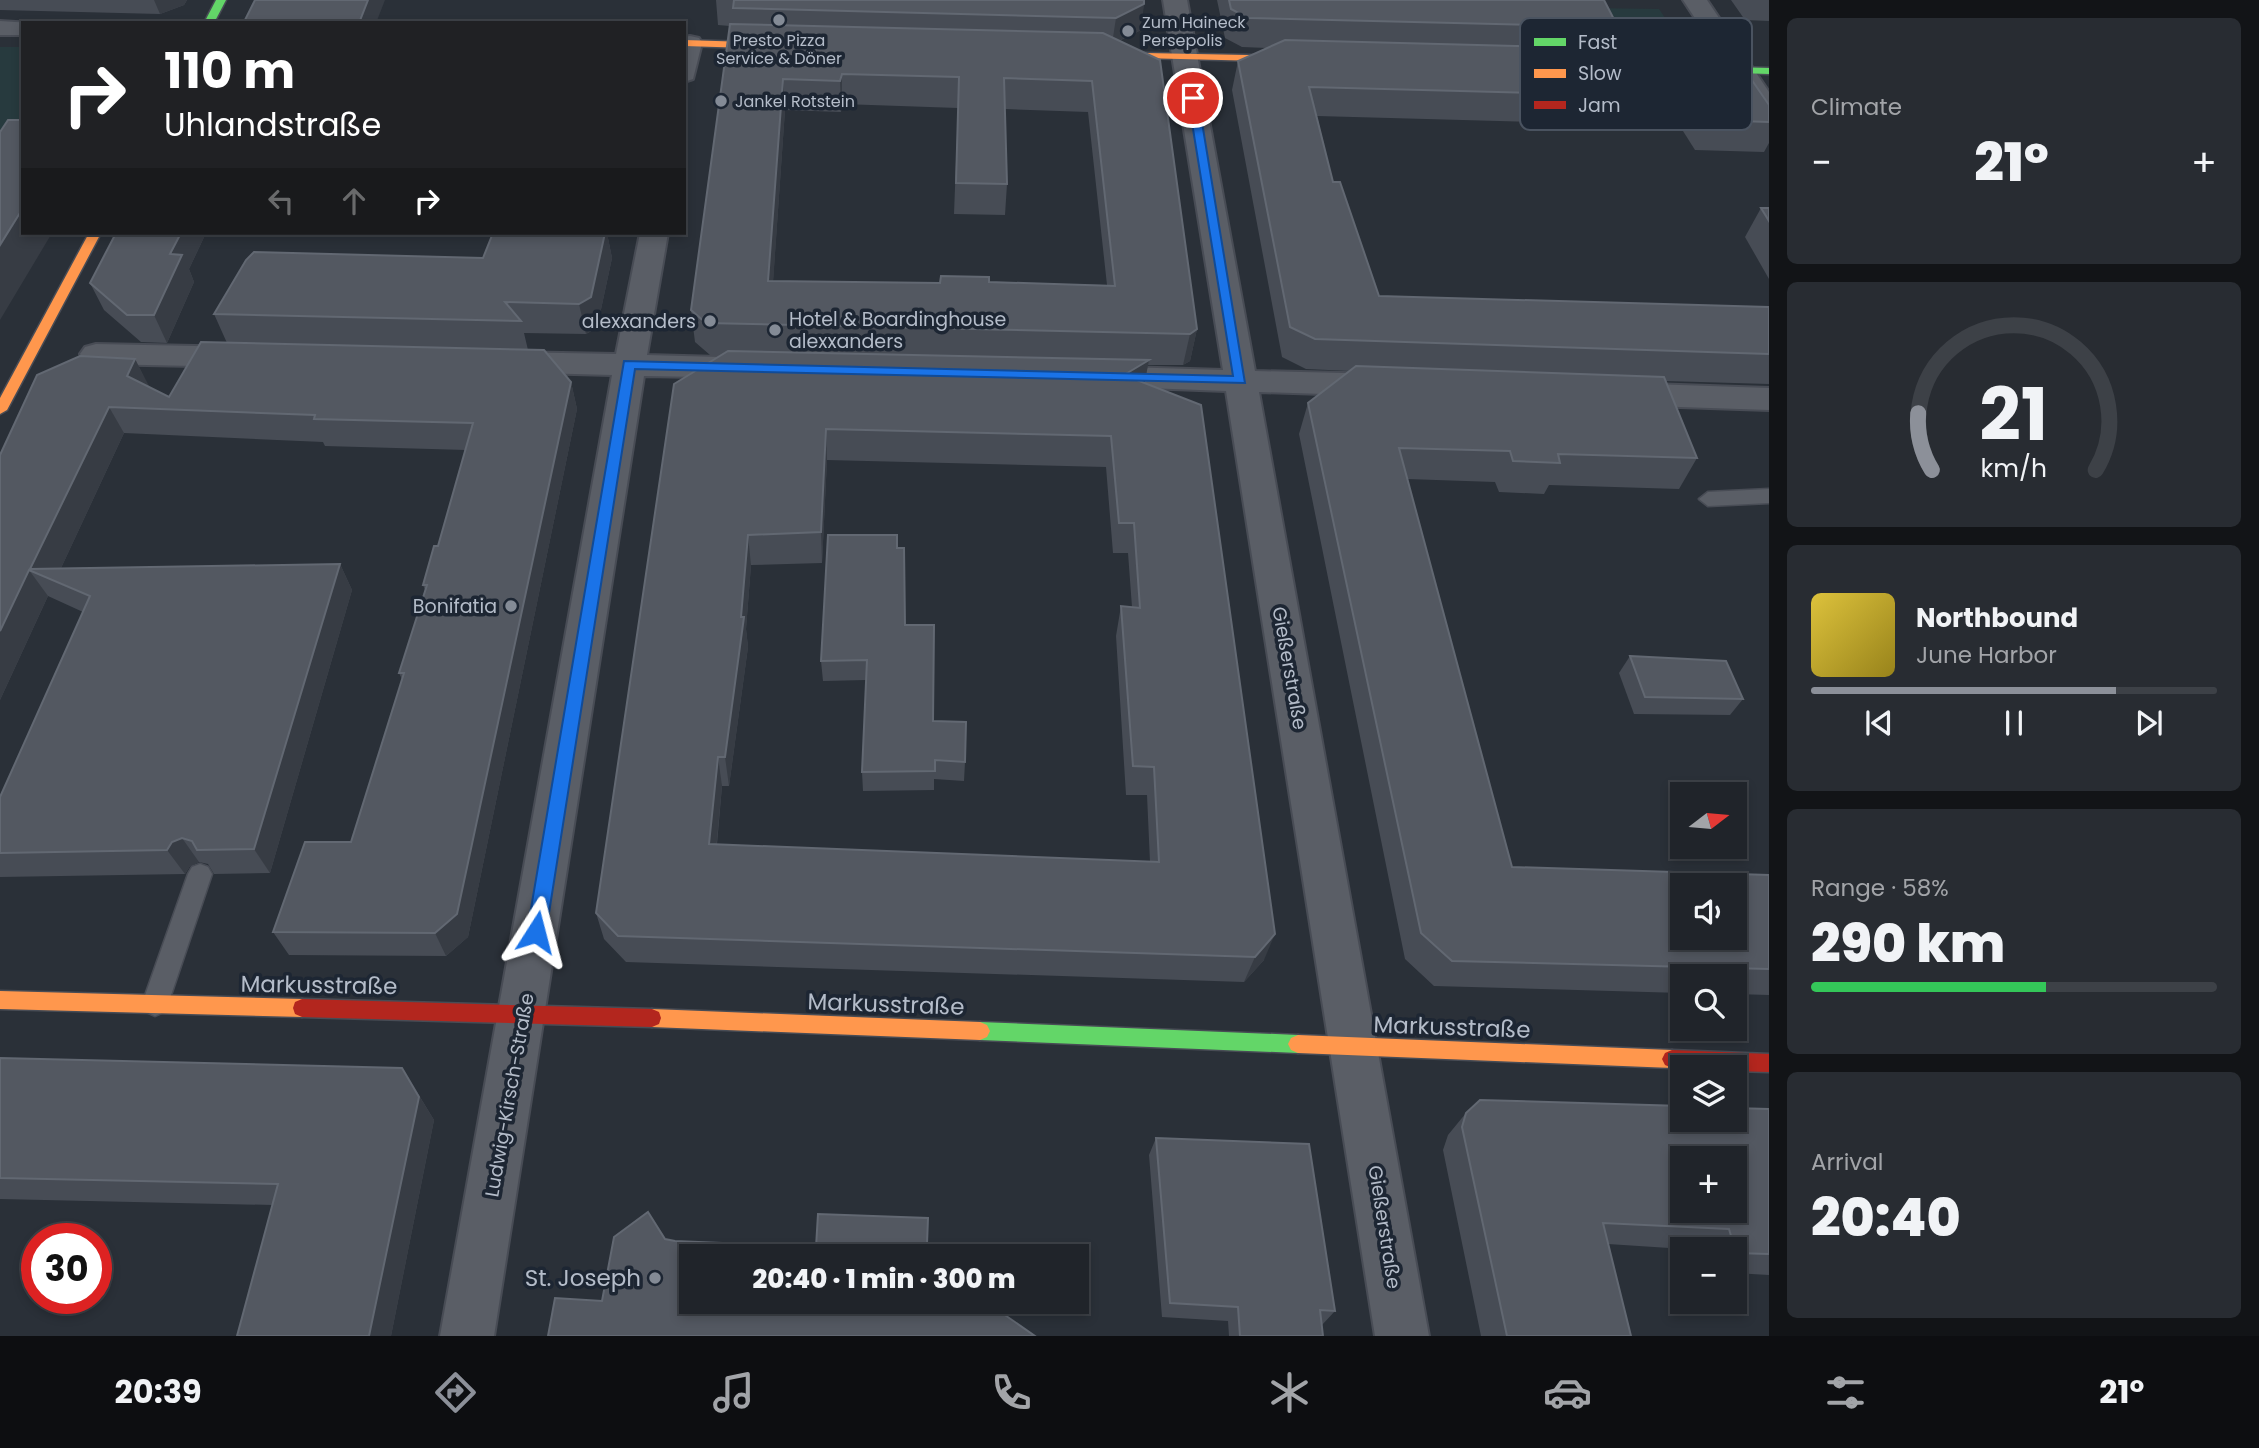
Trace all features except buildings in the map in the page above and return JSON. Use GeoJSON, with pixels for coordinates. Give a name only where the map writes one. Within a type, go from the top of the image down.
{"type":"FeatureCollection","features":[{"type":"Feature","properties":{"kind":"street"},"geometry":{"type":"LineString","coordinates":[[210,21],[221,0]]}},
{"type":"Feature","properties":{"kind":"street","name":"Gießerstraße"},"geometry":{"type":"LineString","coordinates":[[1175,0],[1355,1045],[1402,1336]]}},
{"type":"Feature","properties":{"kind":"street"},"geometry":{"type":"LineString","coordinates":[[1695,0],[1707,18]]}},
{"type":"Feature","properties":{"kind":"street"},"geometry":{"type":"LineString","coordinates":[[0,28],[21,29]]}},
{"type":"Feature","properties":{"kind":"street"},"geometry":{"type":"LineString","coordinates":[[687,43],[796,46]]}},
{"type":"Feature","properties":{"kind":"street"},"geometry":{"type":"LineString","coordinates":[[1087,54],[1311,60]]}},
{"type":"Feature","properties":{"kind":"street"},"geometry":{"type":"LineString","coordinates":[[1752,85],[1769,111]]}},
{"type":"Feature","properties":{"kind":"street"},"geometry":{"type":"LineString","coordinates":[[0,410],[94,235]]}},
{"type":"Feature","properties":{"kind":"street","name":"Ludwig-Kirsch-Straße"},"geometry":{"type":"LineString","coordinates":[[467,1336],[523,1013],[629,364],[654,235]]}},
{"type":"Feature","properties":{"kind":"street"},"geometry":{"type":"LineString","coordinates":[[96,354],[274,357]]}},
{"type":"Feature","properties":{"kind":"street"},"geometry":{"type":"LineString","coordinates":[[465,361],[782,368]]}},
{"type":"Feature","properties":{"kind":"street"},"geometry":{"type":"LineString","coordinates":[[1060,376],[1421,387]]}},
{"type":"Feature","properties":{"kind":"street"},"geometry":{"type":"LineString","coordinates":[[1588,393],[1769,399]]}},
{"type":"Feature","properties":{"kind":"street","name":"Markusstraße"},"geometry":{"type":"LineString","coordinates":[[0,1000],[523,1013],[1769,1063]]}},
{"type":"Feature","properties":{"kind":"lane"},"geometry":{"type":"LineString","coordinates":[[1708,499],[1769,496]]}},
{"type":"Feature","properties":{"kind":"lane"},"geometry":{"type":"LineString","coordinates":[[155,1004],[200,874]]}},
{"type":"Feature","properties":{"kind":"green space"},"geometry":{"type":"Polygon","coordinates":[[[1587,8],[1659,9],[1665,18],[1592,18],[1587,8]]]}},
{"type":"Feature","properties":{"kind":"green space"},"geometry":{"type":"Polygon","coordinates":[[[0,47],[21,47],[21,149],[0,149],[0,47]]]}},
{"type":"Feature","properties":{"kind":"traffic: fast"},"geometry":{"type":"LineString","coordinates":[[210,21],[221,0]]}},
{"type":"Feature","properties":{"kind":"traffic: fast"},"geometry":{"type":"LineString","coordinates":[[1752,71],[1769,71]]}},
{"type":"Feature","properties":{"kind":"traffic: fast"},"geometry":{"type":"LineString","coordinates":[[980,1031],[1298,1044]]}},
{"type":"Feature","properties":{"kind":"traffic: slow"},"geometry":{"type":"LineString","coordinates":[[686,43],[780,46]]}},
{"type":"Feature","properties":{"kind":"traffic: slow"},"geometry":{"type":"LineString","coordinates":[[1099,54],[1298,59]]}},
{"type":"Feature","properties":{"kind":"traffic: slow"},"geometry":{"type":"LineString","coordinates":[[0,410],[94,235]]}},
{"type":"Feature","properties":{"kind":"traffic: slow"},"geometry":{"type":"LineString","coordinates":[[0,1000],[302,1008]]}},
{"type":"Feature","properties":{"kind":"traffic: slow"},"geometry":{"type":"LineString","coordinates":[[652,1018],[980,1031]]}},
{"type":"Feature","properties":{"kind":"traffic: slow"},"geometry":{"type":"LineString","coordinates":[[1298,1044],[1670,1059]]}},
{"type":"Feature","properties":{"kind":"traffic: jam"},"geometry":{"type":"LineString","coordinates":[[302,1008],[652,1018]]}},
{"type":"Feature","properties":{"kind":"traffic: jam"},"geometry":{"type":"LineString","coordinates":[[1747,1062],[1769,1063]]}},
{"type":"Feature","properties":{"kind":"place","name":"Presto Pizza Service & Döner"},"geometry":{"type":"Point","coordinates":[779,20]}},
{"type":"Feature","properties":{"kind":"place","name":"Zum Haineck Persepolis"},"geometry":{"type":"Point","coordinates":[1128,31]}},
{"type":"Feature","properties":{"kind":"place","name":"Jankel Rotstein"},"geometry":{"type":"Point","coordinates":[721,101]}},
{"type":"Feature","properties":{"kind":"place","name":"alexxanders"},"geometry":{"type":"Point","coordinates":[710,321]}},
{"type":"Feature","properties":{"kind":"place","name":"Hotel & Boardinghouse alexxanders"},"geometry":{"type":"Point","coordinates":[775,330]}},
{"type":"Feature","properties":{"kind":"place","name":"Bonifatia"},"geometry":{"type":"Point","coordinates":[511,606]}},
{"type":"Feature","properties":{"kind":"place","name":"St. Joseph"},"geometry":{"type":"Point","coordinates":[655,1278]}},
{"type":"Feature","properties":{"kind":"route"},"geometry":{"type":"LineString","coordinates":[[536,932],[629,364],[1240,380],[1193,98]]}}]}
